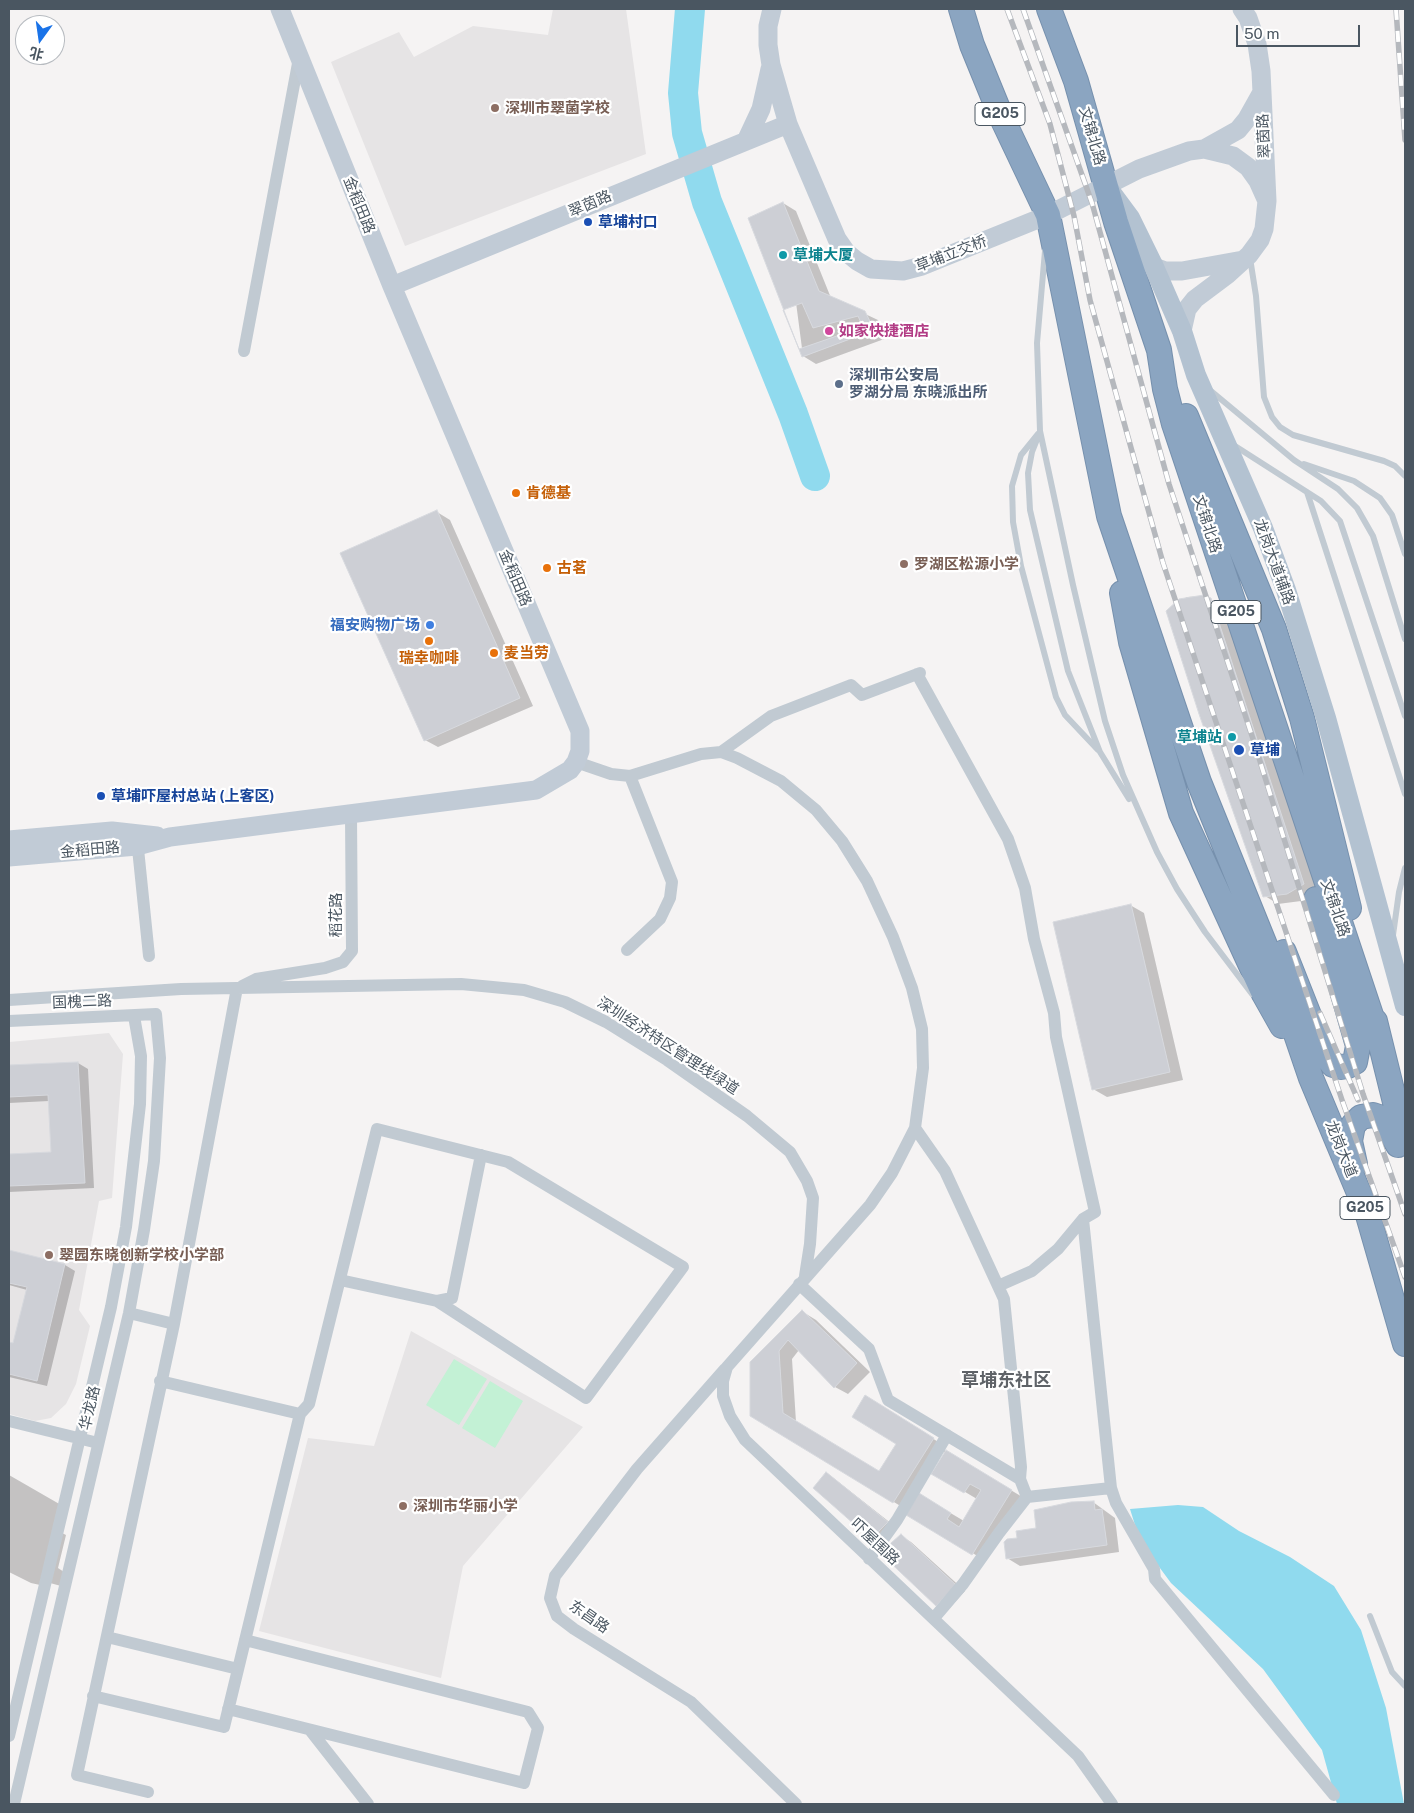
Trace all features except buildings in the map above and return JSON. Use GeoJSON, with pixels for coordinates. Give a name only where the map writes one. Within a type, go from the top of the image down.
{"type":"FeatureCollection","features":[{"type":"Feature","properties":{"kind":"highway","name":"G205"},"geometry":{"type":"LineString","coordinates":[[961,9],[972,45],[1001,116],[1048,215],[1109,516],[1181,730]]}},
{"type":"Feature","properties":{"kind":"highway","name":"文锦北路"},"geometry":{"type":"LineString","coordinates":[[1049,9],[1076,81],[1116,222],[1159,350],[1165,389],[1174,424],[1260,687],[1378,1036]]}},
{"type":"Feature","properties":{"kind":"highway"},"geometry":{"type":"LineString","coordinates":[[1159,350],[1274,629],[1302,718],[1332,836],[1378,1036]]}},
{"type":"Feature","properties":{"kind":"highway"},"geometry":{"type":"LineString","coordinates":[[1109,516],[1131,642],[1181,813],[1264,994],[1311,1078]]}},
{"type":"Feature","properties":{"kind":"highway"},"geometry":{"type":"LineString","coordinates":[[1181,730],[1252,874],[1324,1053],[1333,1065],[1340,1067],[1348,1066],[1355,1062],[1358,1054],[1355,1031],[1315,896],[1260,687]]}},
{"type":"Feature","properties":{"kind":"highway","name":"龙岗大道"},"geometry":{"type":"LineString","coordinates":[[1181,730],[1226,852],[1269,956],[1311,1078],[1367,1212],[1405,1344]]}},
{"type":"Feature","properties":{"kind":"highway","name":"G205"},"geometry":{"type":"LineString","coordinates":[[1378,1036],[1405,1143]]}},
{"type":"Feature","properties":{"kind":"highway"},"geometry":{"type":"LineString","coordinates":[[1367,1212],[1350,1141],[1353,1125],[1361,1117],[1373,1115],[1382,1118],[1405,1157]]}},
{"type":"Feature","properties":{"kind":"main road","name":"龙岗大道辅路"},"geometry":{"type":"LineString","coordinates":[[1106,184],[1130,218],[1154,267],[1182,331],[1196,375],[1263,528],[1286,590],[1326,718],[1391,959]]}},
{"type":"Feature","properties":{"kind":"main road"},"geometry":{"type":"LineString","coordinates":[[1391,959],[1405,1006]]}},
{"type":"Feature","properties":{"kind":"street","name":"金稻田路"},"geometry":{"type":"LineString","coordinates":[[9,857],[137,839],[170,837],[351,815],[536,790],[562,776],[576,762],[581,740],[580,731],[392,286],[280,9]]}},
{"type":"Feature","properties":{"kind":"street"},"geometry":{"type":"LineString","coordinates":[[747,139],[761,109],[770,65],[768,36],[772,9]]}},
{"type":"Feature","properties":{"kind":"street","name":"翠茵路"},"geometry":{"type":"LineString","coordinates":[[1182,331],[1183,318],[1191,304],[1228,276],[1260,240],[1264,229],[1267,201],[1258,44],[1248,18],[1242,9]]}},
{"type":"Feature","properties":{"kind":"street"},"geometry":{"type":"LineString","coordinates":[[244,352],[299,56]]}},
{"type":"Feature","properties":{"kind":"street","name":"草埔立交桥"},"geometry":{"type":"LineString","coordinates":[[770,65],[788,124],[837,239],[852,257],[871,269],[903,271],[922,266],[1048,215],[1106,184]]}},
{"type":"Feature","properties":{"kind":"street"},"geometry":{"type":"LineString","coordinates":[[1106,184],[1173,155],[1204,149],[1238,130],[1247,119],[1262,93]]}},
{"type":"Feature","properties":{"kind":"street","name":"翠茵路"},"geometry":{"type":"LineString","coordinates":[[392,286],[747,139],[788,124]]}},
{"type":"Feature","properties":{"kind":"street"},"geometry":{"type":"LineString","coordinates":[[1204,149],[1233,156],[1248,167],[1267,201]]}},
{"type":"Feature","properties":{"kind":"street"},"geometry":{"type":"LineString","coordinates":[[1154,267],[1165,271],[1182,272],[1246,257]]}},
{"type":"Feature","properties":{"kind":"street"},"geometry":{"type":"LineString","coordinates":[[721,752],[771,716],[851,685],[862,695],[918,673],[1008,839],[1025,888],[1034,939],[1054,1013],[1056,1037],[1095,1212],[1083,1219],[1058,1249],[1032,1271],[998,1286]]}},
{"type":"Feature","properties":{"kind":"street"},"geometry":{"type":"LineString","coordinates":[[576,762],[611,774],[630,776],[701,754],[721,752],[737,758],[781,781],[816,810],[842,841],[866,881],[893,937],[912,988],[922,1029],[923,1068],[915,1128],[892,1173],[870,1205],[727,1367]]}},
{"type":"Feature","properties":{"kind":"street"},"geometry":{"type":"LineString","coordinates":[[628,950],[660,919],[670,898],[672,882],[630,776]]}},
{"type":"Feature","properties":{"kind":"street","name":"稻花路"},"geometry":{"type":"LineString","coordinates":[[237,988],[256,979],[325,968],[343,962],[352,951],[351,815]]}},
{"type":"Feature","properties":{"kind":"street","name":"金稻田路"},"geometry":{"type":"LineString","coordinates":[[9,840],[112,831],[137,839]]}},
{"type":"Feature","properties":{"kind":"street"},"geometry":{"type":"LineString","coordinates":[[137,839],[149,956]]}},
{"type":"Feature","properties":{"kind":"street","name":"深圳经济特区管理线绿道"},"geometry":{"type":"LineString","coordinates":[[9,1000],[237,988],[461,984],[524,990],[565,1002],[606,1022],[667,1060],[747,1116],[790,1152],[807,1181],[813,1198],[810,1244],[802,1280]]}},
{"type":"Feature","properties":{"kind":"street"},"geometry":{"type":"LineString","coordinates":[[148,1792],[77,1775],[160,1381],[174,1324],[237,988]]}},
{"type":"Feature","properties":{"kind":"street","name":"国槐二路"},"geometry":{"type":"LineString","coordinates":[[9,1021],[156,1014]]}},
{"type":"Feature","properties":{"kind":"street","name":"华龙路"},"geometry":{"type":"LineString","coordinates":[[14,1804],[129,1313],[144,1230],[154,1161],[160,1058],[156,1014]]}},
{"type":"Feature","properties":{"kind":"street","name":"华龙路"},"geometry":{"type":"LineString","coordinates":[[9,1736],[111,1307],[127,1217],[136,1142],[141,1066],[139,1039],[134,1016]]}},
{"type":"Feature","properties":{"kind":"street"},"geometry":{"type":"LineString","coordinates":[[915,1128],[945,1171],[1004,1299],[1021,1467],[1020,1479],[1028,1498]]}},
{"type":"Feature","properties":{"kind":"street"},"geometry":{"type":"LineString","coordinates":[[93,1696],[224,1727],[300,1414],[309,1404],[377,1129],[508,1162],[683,1267],[586,1398],[437,1301],[340,1280]]}},
{"type":"Feature","properties":{"kind":"street"},"geometry":{"type":"LineString","coordinates":[[437,1301],[452,1298],[481,1155]]}},
{"type":"Feature","properties":{"kind":"street"},"geometry":{"type":"LineString","coordinates":[[1083,1219],[1111,1488],[1116,1503],[1154,1569],[1155,1579],[1334,1795]]}},
{"type":"Feature","properties":{"kind":"street"},"geometry":{"type":"LineString","coordinates":[[802,1280],[869,1349],[888,1400],[1020,1479]]}},
{"type":"Feature","properties":{"kind":"street"},"geometry":{"type":"LineString","coordinates":[[129,1313],[174,1324]]}},
{"type":"Feature","properties":{"kind":"street","name":"吓屋围路"},"geometry":{"type":"LineString","coordinates":[[727,1367],[723,1381],[723,1396],[730,1416],[745,1440],[1078,1756],[1112,1804]]}},
{"type":"Feature","properties":{"kind":"street","name":"东昌路"},"geometry":{"type":"LineString","coordinates":[[727,1367],[626,1484],[555,1576],[550,1598],[557,1616],[574,1629],[691,1702],[796,1804]]}},
{"type":"Feature","properties":{"kind":"street"},"geometry":{"type":"LineString","coordinates":[[160,1381],[300,1414]]}},
{"type":"Feature","properties":{"kind":"street"},"geometry":{"type":"LineString","coordinates":[[9,1421],[98,1443]]}},
{"type":"Feature","properties":{"kind":"street"},"geometry":{"type":"LineString","coordinates":[[869,1559],[898,1520],[947,1435]]}},
{"type":"Feature","properties":{"kind":"street"},"geometry":{"type":"LineString","coordinates":[[934,1618],[963,1584],[999,1533],[1028,1498],[1111,1488]]}},
{"type":"Feature","properties":{"kind":"street"},"geometry":{"type":"LineString","coordinates":[[107,1637],[238,1669]]}},
{"type":"Feature","properties":{"kind":"street"},"geometry":{"type":"LineString","coordinates":[[228,1710],[524,1783],[538,1728],[528,1712],[245,1640]]}},
{"type":"Feature","properties":{"kind":"street"},"geometry":{"type":"LineString","coordinates":[[310,1730],[368,1804]]}},
{"type":"Feature","properties":{"kind":"lane"},"geometry":{"type":"LineString","coordinates":[[1048,215],[1037,343],[1040,431],[1096,688],[1113,748],[1138,813]]}},
{"type":"Feature","properties":{"kind":"lane"},"geometry":{"type":"LineString","coordinates":[[1246,257],[1256,296],[1264,397],[1272,417],[1280,427],[1293,435],[1384,461],[1395,466],[1405,476]]}},
{"type":"Feature","properties":{"kind":"lane"},"geometry":{"type":"LineString","coordinates":[[1196,375],[1225,405],[1294,460],[1338,489],[1364,516],[1373,536],[1405,639]]}},
{"type":"Feature","properties":{"kind":"lane"},"geometry":{"type":"LineString","coordinates":[[1218,426],[1227,438],[1245,454],[1307,492],[1332,511],[1340,521],[1405,716]]}},
{"type":"Feature","properties":{"kind":"lane"},"geometry":{"type":"LineString","coordinates":[[1040,431],[1032,452],[1028,473],[1030,510],[1068,671],[1100,752],[1138,813],[1177,889],[1205,932],[1256,998]]}},
{"type":"Feature","properties":{"kind":"lane"},"geometry":{"type":"LineString","coordinates":[[1040,431],[1030,441],[1015,470],[1011,502],[1013,522],[1036,626],[1056,697],[1065,715],[1100,752]]}},
{"type":"Feature","properties":{"kind":"lane"},"geometry":{"type":"LineString","coordinates":[[1294,460],[1354,481],[1380,498],[1392,515],[1405,554]]}},
{"type":"Feature","properties":{"kind":"lane"},"geometry":{"type":"LineString","coordinates":[[1307,492],[1405,794]]}},
{"type":"Feature","properties":{"kind":"lane"},"geometry":{"type":"LineString","coordinates":[[1391,959],[1395,916],[1405,868]]}},
{"type":"Feature","properties":{"kind":"lane"},"geometry":{"type":"LineString","coordinates":[[1267,1014],[1278,1030]]}},
{"type":"Feature","properties":{"kind":"lane"},"geometry":{"type":"LineString","coordinates":[[1295,1054],[1311,1078]]}},
{"type":"Feature","properties":{"kind":"lane"},"geometry":{"type":"LineString","coordinates":[[1370,1616],[1392,1672],[1405,1686]]}},
{"type":"Feature","properties":{"kind":"shaded area","name":"深圳市翠菌学校"},"geometry":{"type":"Polygon","coordinates":[[[553,9],[626,9],[646,154],[405,246],[331,62],[399,32],[414,57],[473,26],[548,35],[553,9]]]}},
{"type":"Feature","properties":{"kind":"shaded area","name":"翠园东晓创新学校小学部"},"geometry":{"type":"Polygon","coordinates":[[[109,1033],[123,1054],[112,1198],[99,1201],[79,1310],[90,1326],[76,1384],[66,1404],[51,1418],[35,1421],[9,1414],[9,1042],[109,1033]]]}},
{"type":"Feature","properties":{"kind":"shaded area","name":"深圳市华丽小学"},"geometry":{"type":"Polygon","coordinates":[[[411,1331],[583,1427],[463,1566],[441,1678],[259,1631],[308,1438],[374,1446],[411,1331]]]}},
{"type":"Feature","properties":{"kind":"green space"},"geometry":{"type":"Polygon","coordinates":[[[454,1359],[487,1379],[459,1425],[426,1405],[454,1359]]]}},
{"type":"Feature","properties":{"kind":"green space"},"geometry":{"type":"Polygon","coordinates":[[[490,1381],[523,1401],[495,1448],[462,1428],[490,1381]]]}},
{"type":"Feature","properties":{"kind":"water"},"geometry":{"type":"Polygon","coordinates":[[[1178,1505],[1203,1507],[1239,1531],[1290,1557],[1334,1586],[1361,1630],[1386,1708],[1404,1804],[1337,1804],[1322,1750],[1263,1669],[1171,1583],[1140,1541],[1130,1509],[1178,1505]]]}},
{"type":"Feature","properties":{"kind":"waterway"},"geometry":{"type":"LineString","coordinates":[[690,9],[683,93],[687,133],[707,202],[793,414],[815,476]]}},
{"type":"Feature","properties":{"kind":"railway"},"geometry":{"type":"LineString","coordinates":[[1007,9],[1050,124],[1074,216],[1090,300],[1163,563],[1342,1100],[1405,1277]]}},
{"type":"Feature","properties":{"kind":"railway"},"geometry":{"type":"LineString","coordinates":[[1023,9],[1092,203],[1169,484],[1255,745],[1363,1094],[1405,1214]]}},
{"type":"Feature","properties":{"kind":"railway"},"geometry":{"type":"LineString","coordinates":[[1396,9],[1405,140]]}},
{"type":"Feature","properties":{"kind":"railway"},"geometry":{"type":"LineString","coordinates":[[1320,1013],[1358,1100]]}},
{"type":"Feature","properties":{"kind":"place","name":"深圳市翠菌学校"},"geometry":{"type":"Point","coordinates":[495,108]}},
{"type":"Feature","properties":{"kind":"place","name":"草埔村口"},"geometry":{"type":"Point","coordinates":[588,222]}},
{"type":"Feature","properties":{"kind":"place","name":"草埔大厦"},"geometry":{"type":"Point","coordinates":[783,255]}},
{"type":"Feature","properties":{"kind":"place","name":"如家快捷酒店"},"geometry":{"type":"Point","coordinates":[829,331]}},
{"type":"Feature","properties":{"kind":"place","name":"深圳市公安局 罗湖分局 东晓派出所"},"geometry":{"type":"Point","coordinates":[839,384]}},
{"type":"Feature","properties":{"kind":"place","name":"肯德基"},"geometry":{"type":"Point","coordinates":[516,493]}},
{"type":"Feature","properties":{"kind":"place","name":"罗湖区松源小学"},"geometry":{"type":"Point","coordinates":[904,564]}},
{"type":"Feature","properties":{"kind":"place","name":"古茗"},"geometry":{"type":"Point","coordinates":[547,568]}},
{"type":"Feature","properties":{"kind":"place","name":"福安购物广场"},"geometry":{"type":"Point","coordinates":[430,625]}},
{"type":"Feature","properties":{"kind":"place","name":"瑞幸咖啡"},"geometry":{"type":"Point","coordinates":[429,641]}},
{"type":"Feature","properties":{"kind":"place","name":"麦当劳"},"geometry":{"type":"Point","coordinates":[494,653]}},
{"type":"Feature","properties":{"kind":"place","name":"草埔站"},"geometry":{"type":"Point","coordinates":[1232,737]}},
{"type":"Feature","properties":{"kind":"place","name":"草埔"},"geometry":{"type":"Point","coordinates":[1239,750]}},
{"type":"Feature","properties":{"kind":"place","name":"草埔吓屋村总站 (上客区)"},"geometry":{"type":"Point","coordinates":[101,796]}},
{"type":"Feature","properties":{"kind":"place","name":"翠园东晓创新学校小学部"},"geometry":{"type":"Point","coordinates":[49,1255]}},
{"type":"Feature","properties":{"kind":"place","name":"深圳市华丽小学"},"geometry":{"type":"Point","coordinates":[403,1506]}},
{"type":"Feature","properties":{"kind":"district","name":"草埔东社区"},"geometry":{"type":"Point","coordinates":[1006,1380]}}]}
